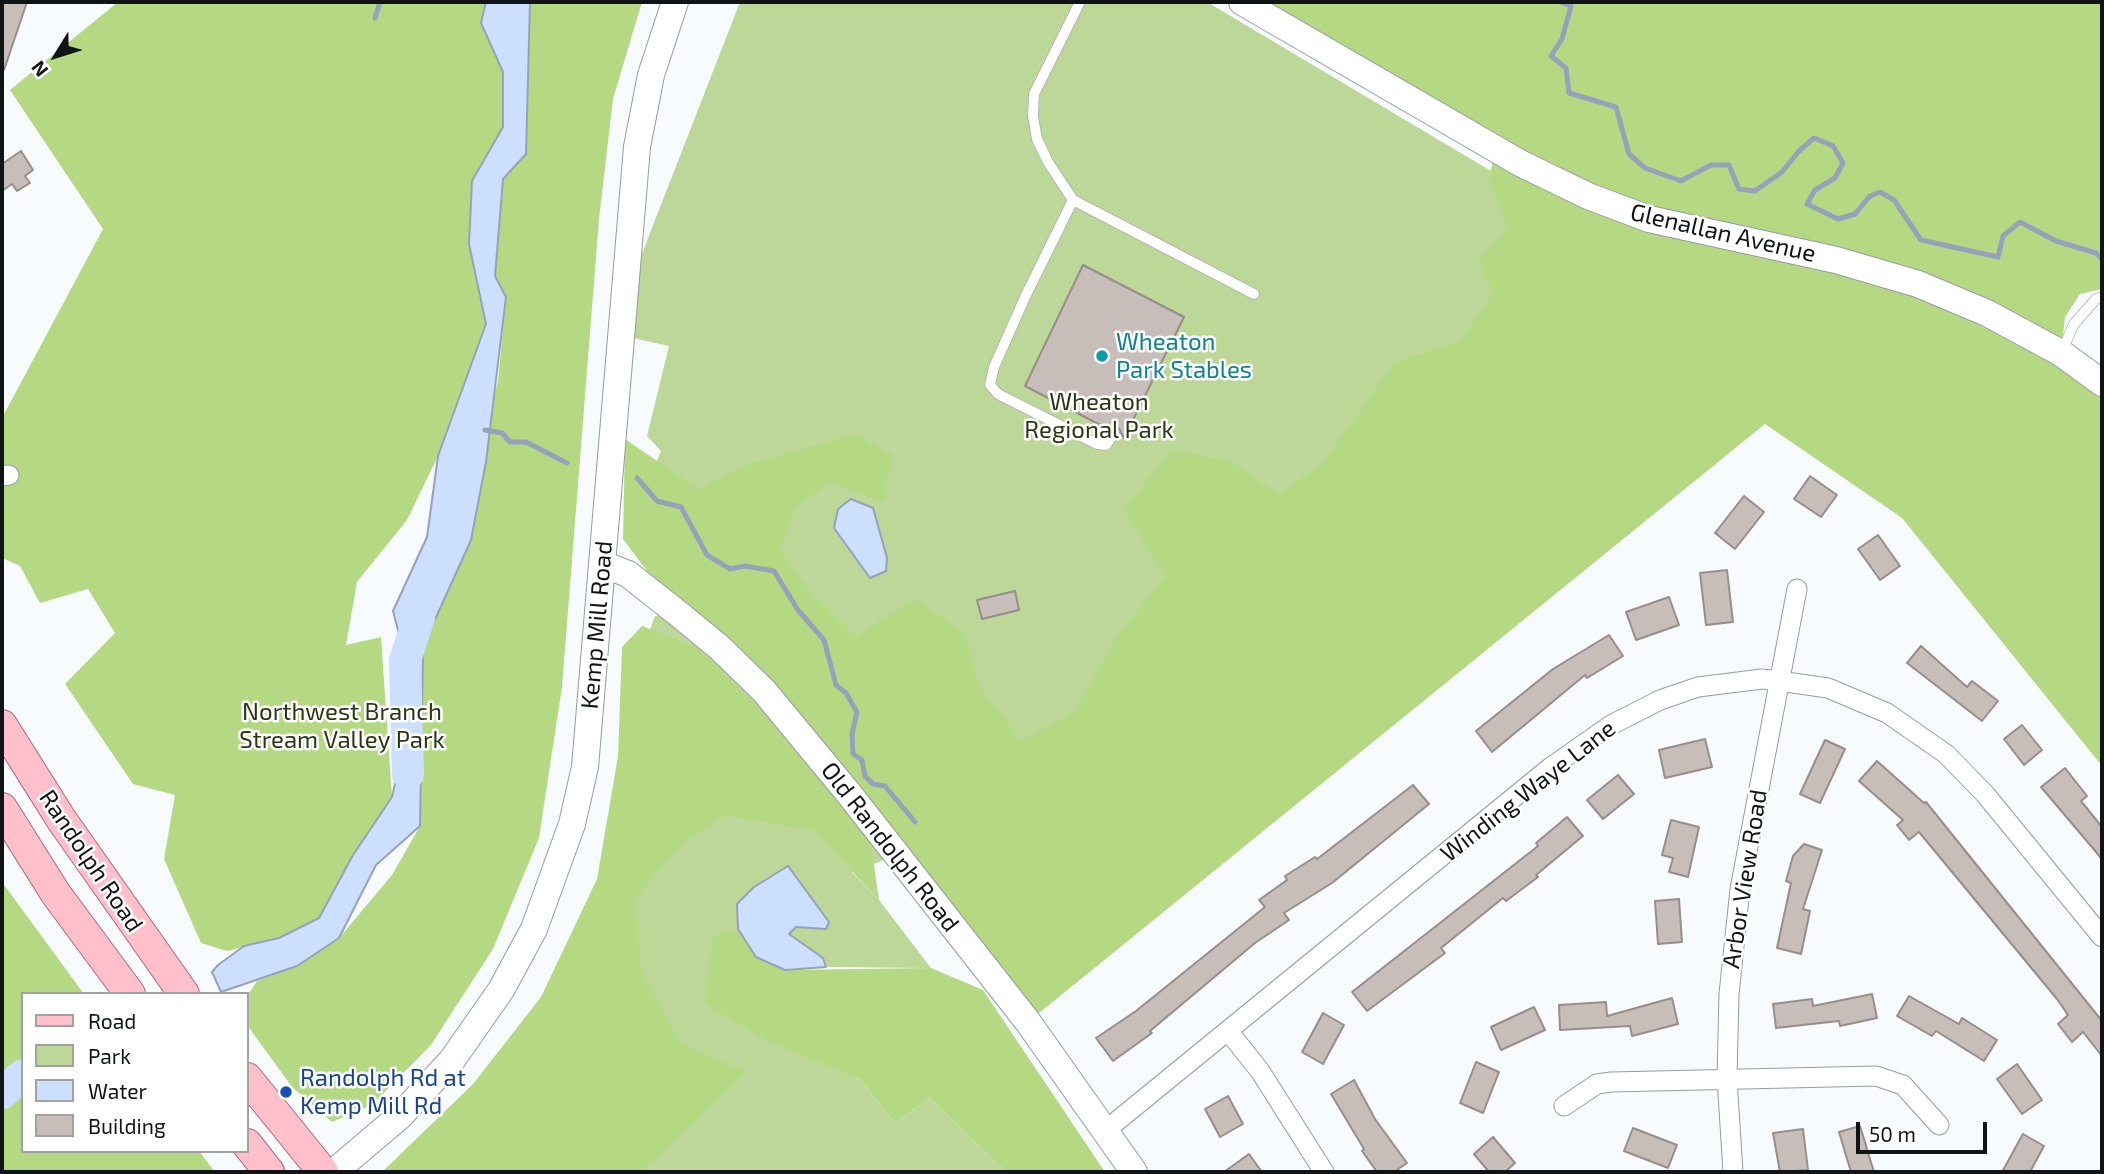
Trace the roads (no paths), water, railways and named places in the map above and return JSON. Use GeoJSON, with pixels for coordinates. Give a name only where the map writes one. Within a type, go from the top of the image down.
{"type":"FeatureCollection","features":[{"type":"Feature","properties":{"kind":"main road","name":"Randolph Road"},"geometry":{"type":"LineString","coordinates":[[2,725],[61,819],[183,992]]}},
{"type":"Feature","properties":{"kind":"main road","name":"Randolph Road"},"geometry":{"type":"LineString","coordinates":[[2,808],[56,894],[129,992]]}},
{"type":"Feature","properties":{"kind":"main road"},"geometry":{"type":"LineString","coordinates":[[248,1080],[323,1172]]}},
{"type":"Feature","properties":{"kind":"main road"},"geometry":{"type":"LineString","coordinates":[[248,1145],[269,1172]]}},
{"type":"Feature","properties":{"kind":"street","name":"Kemp Mill Road"},"geometry":{"type":"LineString","coordinates":[[334,1172],[400,1116],[452,1060],[501,990],[534,929],[568,836],[585,767],[637,148],[651,75],[675,2]]}},
{"type":"Feature","properties":{"kind":"street","name":"Glenallan Avenue"},"geometry":{"type":"LineString","coordinates":[[1242,2],[1520,163],[1588,196],[1649,219],[1836,260],[1918,284],[1987,313],[2061,354],[2102,383]]}},
{"type":"Feature","properties":{"kind":"street","name":"Old Randolph Road"},"geometry":{"type":"LineString","coordinates":[[603,564],[628,574],[680,615],[720,648],[764,691],[850,795],[1028,1023],[1107,1130],[1134,1172]]}},
{"type":"Feature","properties":{"kind":"street","name":"Arbor View Road"},"geometry":{"type":"LineString","coordinates":[[1733,1172],[1727,1078],[1729,994],[1740,889],[1797,589]]}},
{"type":"Feature","properties":{"kind":"street","name":"Winding Waye Lane"},"geometry":{"type":"LineString","coordinates":[[1107,1130],[1551,767],[1611,725],[1660,699],[1698,687],[1762,679],[1779,681],[1828,688],[1886,713],[1946,754],[1985,794],[2102,937]]}},
{"type":"Feature","properties":{"kind":"street"},"geometry":{"type":"LineString","coordinates":[[1229,1032],[1260,1071],[1324,1172]]}},
{"type":"Feature","properties":{"kind":"street"},"geometry":{"type":"LineString","coordinates":[[1564,1106],[1597,1084],[1727,1078],[1876,1076],[1903,1085],[1939,1125]]}},
{"type":"Feature","properties":{"kind":"lane"},"geometry":{"type":"LineString","coordinates":[[1080,2],[1034,94],[1033,116],[1037,139],[1048,162],[1073,200],[1254,294]]}},
{"type":"Feature","properties":{"kind":"lane"},"geometry":{"type":"LineString","coordinates":[[1073,200],[1026,295],[994,367],[990,385],[998,394],[1097,444],[1107,445],[1114,433]]}},
{"type":"Feature","properties":{"kind":"lane"},"geometry":{"type":"LineString","coordinates":[[2061,354],[2074,324],[2096,299],[2102,297]]}},
{"type":"Feature","properties":{"kind":"water"},"geometry":{"type":"Polygon","coordinates":[[[486,2],[530,2],[526,154],[503,179],[495,276],[506,297],[486,462],[471,540],[433,624],[423,653],[420,826],[376,865],[339,938],[297,966],[221,992],[212,972],[218,965],[244,946],[279,938],[319,918],[353,855],[392,797],[415,696],[393,611],[427,537],[438,456],[486,324],[469,244],[472,181],[503,127],[503,72],[481,23],[486,2]]]}},
{"type":"Feature","properties":{"kind":"water"},"geometry":{"type":"Polygon","coordinates":[[[851,499],[873,508],[887,558],[886,571],[870,578],[834,528],[838,509],[851,499]]]}},
{"type":"Feature","properties":{"kind":"water"},"geometry":{"type":"Polygon","coordinates":[[[788,866],[829,922],[826,929],[796,927],[789,934],[823,958],[826,967],[785,970],[756,957],[738,929],[737,904],[754,887],[788,866]]]}},
{"type":"Feature","properties":{"kind":"waterway"},"geometry":{"type":"LineString","coordinates":[[375,18],[380,2]]}},
{"type":"Feature","properties":{"kind":"waterway"},"geometry":{"type":"LineString","coordinates":[[1561,2],[1571,6],[1562,39],[1551,56],[1566,68],[1569,93],[1616,107],[1629,154],[1645,168],[1681,181],[1711,165],[1729,165],[1739,189],[1755,191],[1782,172],[1814,138],[1833,146],[1843,163],[1835,178],[1815,190],[1807,204],[1838,219],[1855,214],[1870,196],[1880,192],[1894,200],[1921,240],[1998,257],[2003,236],[2020,222],[2056,241],[2096,253],[2102,259]]}},
{"type":"Feature","properties":{"kind":"waterway"},"geometry":{"type":"LineString","coordinates":[[485,430],[502,433],[510,442],[526,442],[567,463]]}},
{"type":"Feature","properties":{"kind":"waterway"},"geometry":{"type":"LineString","coordinates":[[637,478],[657,501],[681,507],[707,555],[730,569],[745,566],[774,571],[798,610],[824,640],[836,685],[846,693],[857,712],[852,734],[853,754],[862,760],[865,776],[873,784],[885,786],[915,822]]}},
{"type":"Feature","properties":{"kind":"waterway"},"geometry":{"type":"LineString","coordinates":[[408,774],[405,660],[419,618]]}},
{"type":"Feature","properties":{"kind":"waterway"},"geometry":{"type":"LineString","coordinates":[[2,1093],[21,1077]]}},
{"type":"Feature","properties":{"kind":"place","name":"Wheaton Park Stables"},"geometry":{"type":"Point","coordinates":[1102,356]}},
{"type":"Feature","properties":{"kind":"place","name":"Randolph Rd at Kemp Mill Rd"},"geometry":{"type":"Point","coordinates":[286,1092]}},
{"type":"Feature","properties":{"kind":"park label","name":"Wheaton Regional Park"},"geometry":{"type":"Point","coordinates":[1099,416]}},
{"type":"Feature","properties":{"kind":"park label","name":"Northwest Branch Stream Valley Park"},"geometry":{"type":"Point","coordinates":[342,726]}}]}
